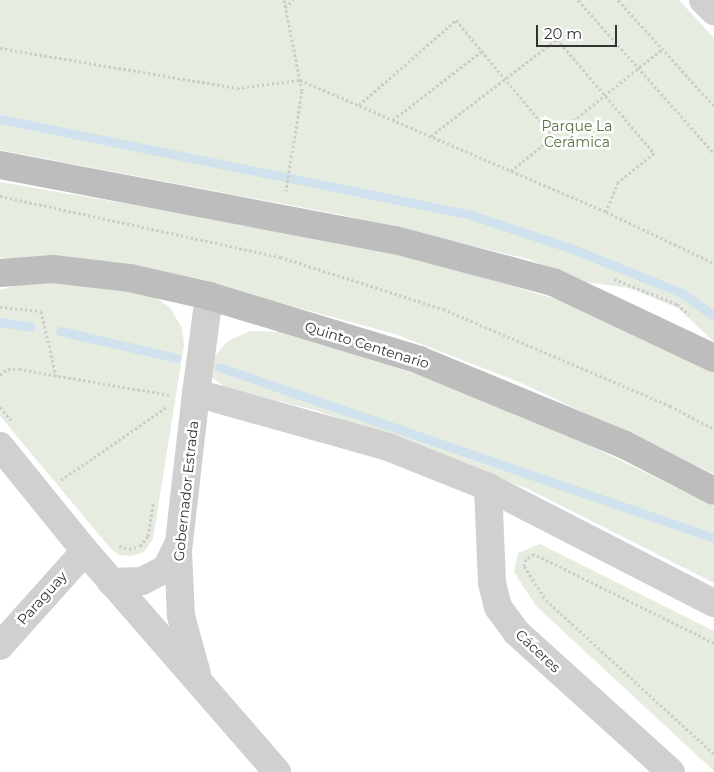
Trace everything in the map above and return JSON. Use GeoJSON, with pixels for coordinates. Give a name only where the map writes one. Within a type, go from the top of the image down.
{"type":"FeatureCollection","features":[{"type":"Feature","properties":{"kind":"main road"},"geometry":{"type":"LineString","coordinates":[[0,165],[414,245],[553,282],[714,358]]}},
{"type":"Feature","properties":{"kind":"main road","name":"Quinto Centenario"},"geometry":{"type":"LineString","coordinates":[[0,273],[53,269],[130,278],[209,296],[419,360],[623,444],[714,491]]}},
{"type":"Feature","properties":{"kind":"street"},"geometry":{"type":"LineString","coordinates":[[703,0],[714,11]]}},
{"type":"Feature","properties":{"kind":"street","name":"Gobernador Estrada"},"geometry":{"type":"LineString","coordinates":[[199,683],[181,616],[178,544],[209,296]]}},
{"type":"Feature","properties":{"kind":"street"},"geometry":{"type":"LineString","coordinates":[[196,393],[388,447],[488,487],[714,603]]}},
{"type":"Feature","properties":{"kind":"street","name":"Gobernador Estrada"},"geometry":{"type":"LineString","coordinates":[[0,446],[111,582],[277,772]]}},
{"type":"Feature","properties":{"kind":"street","name":"Cáceres"},"geometry":{"type":"LineString","coordinates":[[488,487],[492,583],[498,607],[516,632],[671,772]]}},
{"type":"Feature","properties":{"kind":"street"},"geometry":{"type":"LineString","coordinates":[[111,582],[142,581],[166,569],[178,544]]}},
{"type":"Feature","properties":{"kind":"street","name":"Paraguay"},"geometry":{"type":"LineString","coordinates":[[0,646],[85,551]]}},
{"type":"Feature","properties":{"kind":"path"},"geometry":{"type":"LineString","coordinates":[[284,0],[302,91],[286,189]]}},
{"type":"Feature","properties":{"kind":"path"},"geometry":{"type":"LineString","coordinates":[[285,7],[294,0]]}},
{"type":"Feature","properties":{"kind":"path"},"geometry":{"type":"LineString","coordinates":[[578,0],[714,153]]}},
{"type":"Feature","properties":{"kind":"path"},"geometry":{"type":"LineString","coordinates":[[618,0],[714,106]]}},
{"type":"Feature","properties":{"kind":"path"},"geometry":{"type":"LineString","coordinates":[[359,106],[456,20],[553,137]]}},
{"type":"Feature","properties":{"kind":"path"},"geometry":{"type":"LineString","coordinates":[[430,136],[558,39],[654,153],[618,182],[606,212]]}},
{"type":"Feature","properties":{"kind":"path"},"geometry":{"type":"LineString","coordinates":[[0,48],[237,88],[300,80],[606,212],[714,263]]}},
{"type":"Feature","properties":{"kind":"path"},"geometry":{"type":"LineString","coordinates":[[511,171],[662,49]]}},
{"type":"Feature","properties":{"kind":"path"},"geometry":{"type":"LineString","coordinates":[[394,120],[482,50]]}},
{"type":"Feature","properties":{"kind":"path"},"geometry":{"type":"LineString","coordinates":[[0,196],[280,257],[434,306],[670,406],[714,429]]}},
{"type":"Feature","properties":{"kind":"path"},"geometry":{"type":"LineString","coordinates":[[0,307],[41,311],[56,376]]}},
{"type":"Feature","properties":{"kind":"path"},"geometry":{"type":"LineString","coordinates":[[0,375],[8,369],[19,369],[170,395],[166,416]]}},
{"type":"Feature","properties":{"kind":"path"},"geometry":{"type":"LineString","coordinates":[[60,480],[168,406]]}},
{"type":"Feature","properties":{"kind":"path"},"geometry":{"type":"LineString","coordinates":[[111,541],[129,549],[140,546],[148,536],[154,499]]}},
{"type":"Feature","properties":{"kind":"path"},"geometry":{"type":"LineString","coordinates":[[714,643],[534,554],[526,559],[524,566],[546,600],[714,754]]}},
{"type":"Feature","properties":{"kind":"green space","name":"Parque La Cerámica"},"geometry":{"type":"Polygon","coordinates":[[[0,0],[679,0],[714,38],[714,342],[678,308],[629,288],[586,282],[528,259],[342,215],[0,150],[0,0]]]}},
{"type":"Feature","properties":{"kind":"green space"},"geometry":{"type":"Polygon","coordinates":[[[0,182],[285,231],[432,262],[572,304],[714,372],[714,474],[519,382],[395,334],[162,271],[102,261],[0,258],[0,182]]]}},
{"type":"Feature","properties":{"kind":"green space"},"geometry":{"type":"Polygon","coordinates":[[[26,283],[70,283],[154,296],[170,308],[182,328],[184,345],[153,539],[144,552],[132,556],[119,555],[111,549],[0,416],[0,290],[26,283]]]}},
{"type":"Feature","properties":{"kind":"green space"},"geometry":{"type":"Polygon","coordinates":[[[250,331],[286,332],[437,381],[556,429],[714,506],[714,583],[528,489],[318,411],[226,388],[209,375],[212,359],[228,341],[250,331]]]}},
{"type":"Feature","properties":{"kind":"green space"},"geometry":{"type":"Polygon","coordinates":[[[540,544],[714,631],[714,771],[536,606],[514,572],[518,553],[540,544]]]}},
{"type":"Feature","properties":{"kind":"waterway"},"geometry":{"type":"LineString","coordinates":[[0,119],[471,215],[570,248],[682,293],[714,316]]}},
{"type":"Feature","properties":{"kind":"waterway"},"geometry":{"type":"LineString","coordinates":[[0,322],[31,327]]}},
{"type":"Feature","properties":{"kind":"waterway"},"geometry":{"type":"LineString","coordinates":[[60,331],[176,358]]}},
{"type":"Feature","properties":{"kind":"waterway"},"geometry":{"type":"LineString","coordinates":[[219,367],[714,538]]}}]}
